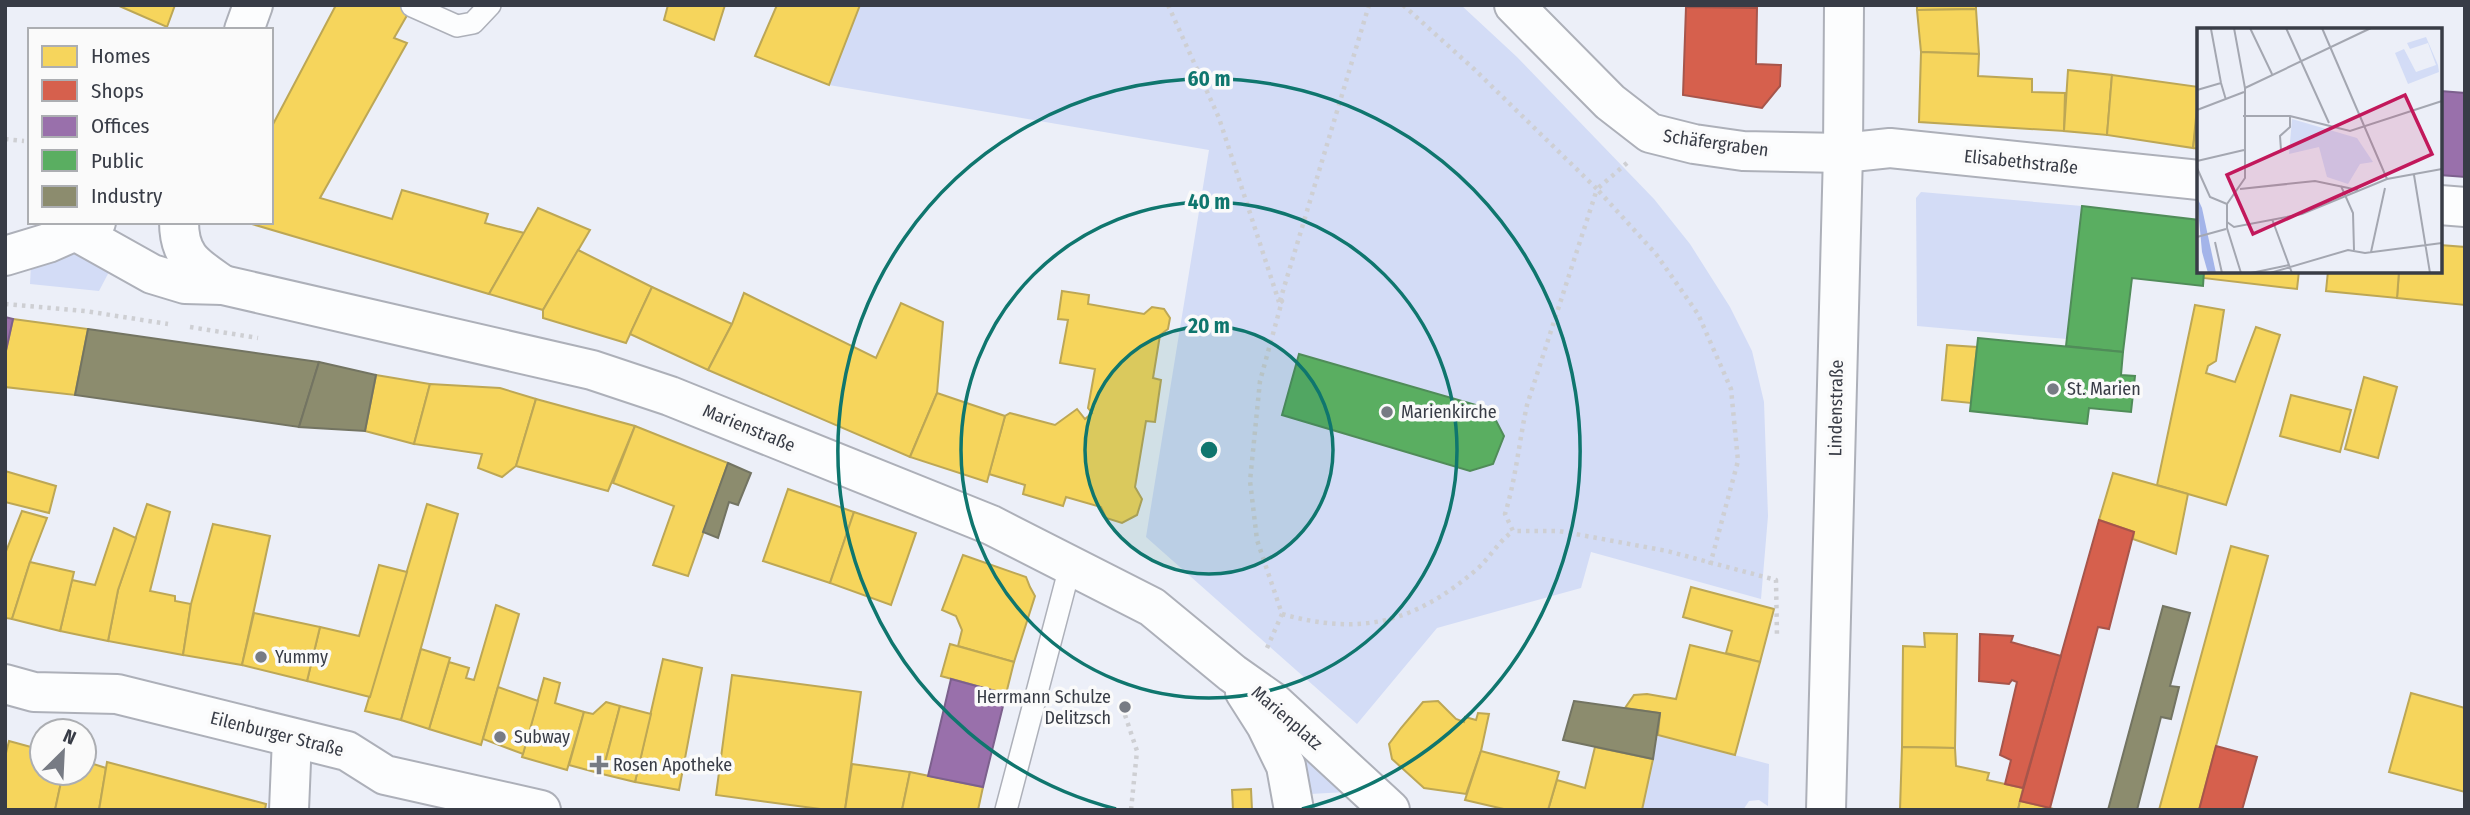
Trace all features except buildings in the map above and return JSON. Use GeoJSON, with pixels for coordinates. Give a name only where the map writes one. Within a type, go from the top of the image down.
{"type":"FeatureCollection","features":[{"type":"Feature","properties":{"kind":"street"},"geometry":{"type":"LineString","coordinates":[[245,28],[253,5]]}},
{"type":"Feature","properties":{"kind":"street","name":"Schäfergraben"},"geometry":{"type":"LineString","coordinates":[[1514,5],[1610,102],[1650,133],[1694,144],[1743,150],[1843,153]]}},
{"type":"Feature","properties":{"kind":"street","name":"Lindenstraße"},"geometry":{"type":"LineString","coordinates":[[1826,810],[1843,153],[1844,5]]}},
{"type":"Feature","properties":{"kind":"street","name":"Elisabethstraße"},"geometry":{"type":"LineString","coordinates":[[1843,153],[1890,148],[2197,180]]}},
{"type":"Feature","properties":{"kind":"street"},"geometry":{"type":"LineString","coordinates":[[2442,205],[2465,207]]}},
{"type":"Feature","properties":{"kind":"street","name":"Marienstraße"},"geometry":{"type":"LineString","coordinates":[[179,224],[179,236],[189,261],[223,285]]}},
{"type":"Feature","properties":{"kind":"street"},"geometry":{"type":"LineString","coordinates":[[5,256],[87,227]]}},
{"type":"Feature","properties":{"kind":"street","name":"Marienstraße"},"geometry":{"type":"LineString","coordinates":[[87,227],[152,274],[185,284],[223,285],[592,370],[670,396],[991,525],[1071,564],[1152,607],[1232,673]]}},
{"type":"Feature","properties":{"kind":"street","name":"Marienplatz"},"geometry":{"type":"LineString","coordinates":[[1232,673],[1266,725],[1286,766],[1294,810]]}},
{"type":"Feature","properties":{"kind":"street","name":"Marienplatz"},"geometry":{"type":"LineString","coordinates":[[1232,673],[1273,702],[1390,810]]}},
{"type":"Feature","properties":{"kind":"street","name":"Eilenburger Straße"},"geometry":{"type":"LineString","coordinates":[[5,684],[34,692],[117,694],[347,751],[385,775],[541,810]]}},
{"type":"Feature","properties":{"kind":"street"},"geometry":{"type":"LineString","coordinates":[[289,810],[292,738]]}},
{"type":"Feature","properties":{"kind":"lane"},"geometry":{"type":"LineString","coordinates":[[412,6],[457,26],[472,23],[490,5]]}},
{"type":"Feature","properties":{"kind":"lane"},"geometry":{"type":"LineString","coordinates":[[1006,810],[1071,564]]}},
{"type":"Feature","properties":{"kind":"path"},"geometry":{"type":"LineString","coordinates":[[1168,5],[1219,118],[1279,304]]}},
{"type":"Feature","properties":{"kind":"path"},"geometry":{"type":"LineString","coordinates":[[1279,304],[1369,5]]}},
{"type":"Feature","properties":{"kind":"path"},"geometry":{"type":"LineString","coordinates":[[1403,5],[1474,69],[1598,189],[1656,254],[1698,314],[1731,388],[1738,461],[1710,565]]}},
{"type":"Feature","properties":{"kind":"path"},"geometry":{"type":"LineString","coordinates":[[1513,531],[1505,514],[1515,482],[1527,405],[1598,189],[1625,166],[1650,133]]}},
{"type":"Feature","properties":{"kind":"path"},"geometry":{"type":"LineString","coordinates":[[5,139],[24,141]]}},
{"type":"Feature","properties":{"kind":"path"},"geometry":{"type":"LineString","coordinates":[[1232,673],[1269,646],[1282,614],[1257,540],[1250,481],[1260,381],[1282,301],[1279,304]]}},
{"type":"Feature","properties":{"kind":"path"},"geometry":{"type":"LineString","coordinates":[[1282,614],[1313,623],[1370,625],[1425,607],[1476,570],[1500,541],[1513,531],[1559,531],[1667,551],[1710,565],[1776,580],[1777,637]]}},
{"type":"Feature","properties":{"kind":"path"},"geometry":{"type":"LineString","coordinates":[[1125,715],[1137,751],[1131,810]]}},
{"type":"Feature","properties":{"kind":"shaded area"},"geometry":{"type":"Polygon","coordinates":[[[860,5],[1461,5],[1517,57],[1654,199],[1690,244],[1730,307],[1752,351],[1764,402],[1768,516],[1761,599],[1591,552],[1581,588],[1437,628],[1357,724],[1146,537],[1209,150],[829,85],[860,5]]]}},
{"type":"Feature","properties":{"kind":"shaded area"},"geometry":{"type":"Polygon","coordinates":[[[1921,192],[2082,206],[2067,339],[1917,326],[1916,198],[1921,192]]]}},
{"type":"Feature","properties":{"kind":"shaded area"},"geometry":{"type":"Polygon","coordinates":[[[59,254],[87,255],[111,268],[99,291],[30,284],[31,264],[59,254]]]}},
{"type":"Feature","properties":{"kind":"shaded area"},"geometry":{"type":"Polygon","coordinates":[[[1285,733],[1347,792],[1310,794],[1285,733]]]}},
{"type":"Feature","properties":{"kind":"shaded area"},"geometry":{"type":"Polygon","coordinates":[[[1658,735],[1769,764],[1768,806],[1759,800],[1749,801],[1743,810],[1642,810],[1658,735]]]}},
{"type":"Feature","properties":{"kind":"place","name":"St. Marien"},"geometry":{"type":"Point","coordinates":[2053,389]}},
{"type":"Feature","properties":{"kind":"place","name":"Marienkirche"},"geometry":{"type":"Point","coordinates":[1387,412]}},
{"type":"Feature","properties":{"kind":"place","name":"Yummy"},"geometry":{"type":"Point","coordinates":[261,657]}},
{"type":"Feature","properties":{"kind":"place","name":"Herrmann Schulze Delitzsch"},"geometry":{"type":"Point","coordinates":[1125,707]}},
{"type":"Feature","properties":{"kind":"place","name":"Subway"},"geometry":{"type":"Point","coordinates":[500,737]}},
{"type":"Feature","properties":{"kind":"place","name":"Rosen Apotheke"},"geometry":{"type":"Point","coordinates":[599,765]}}]}
